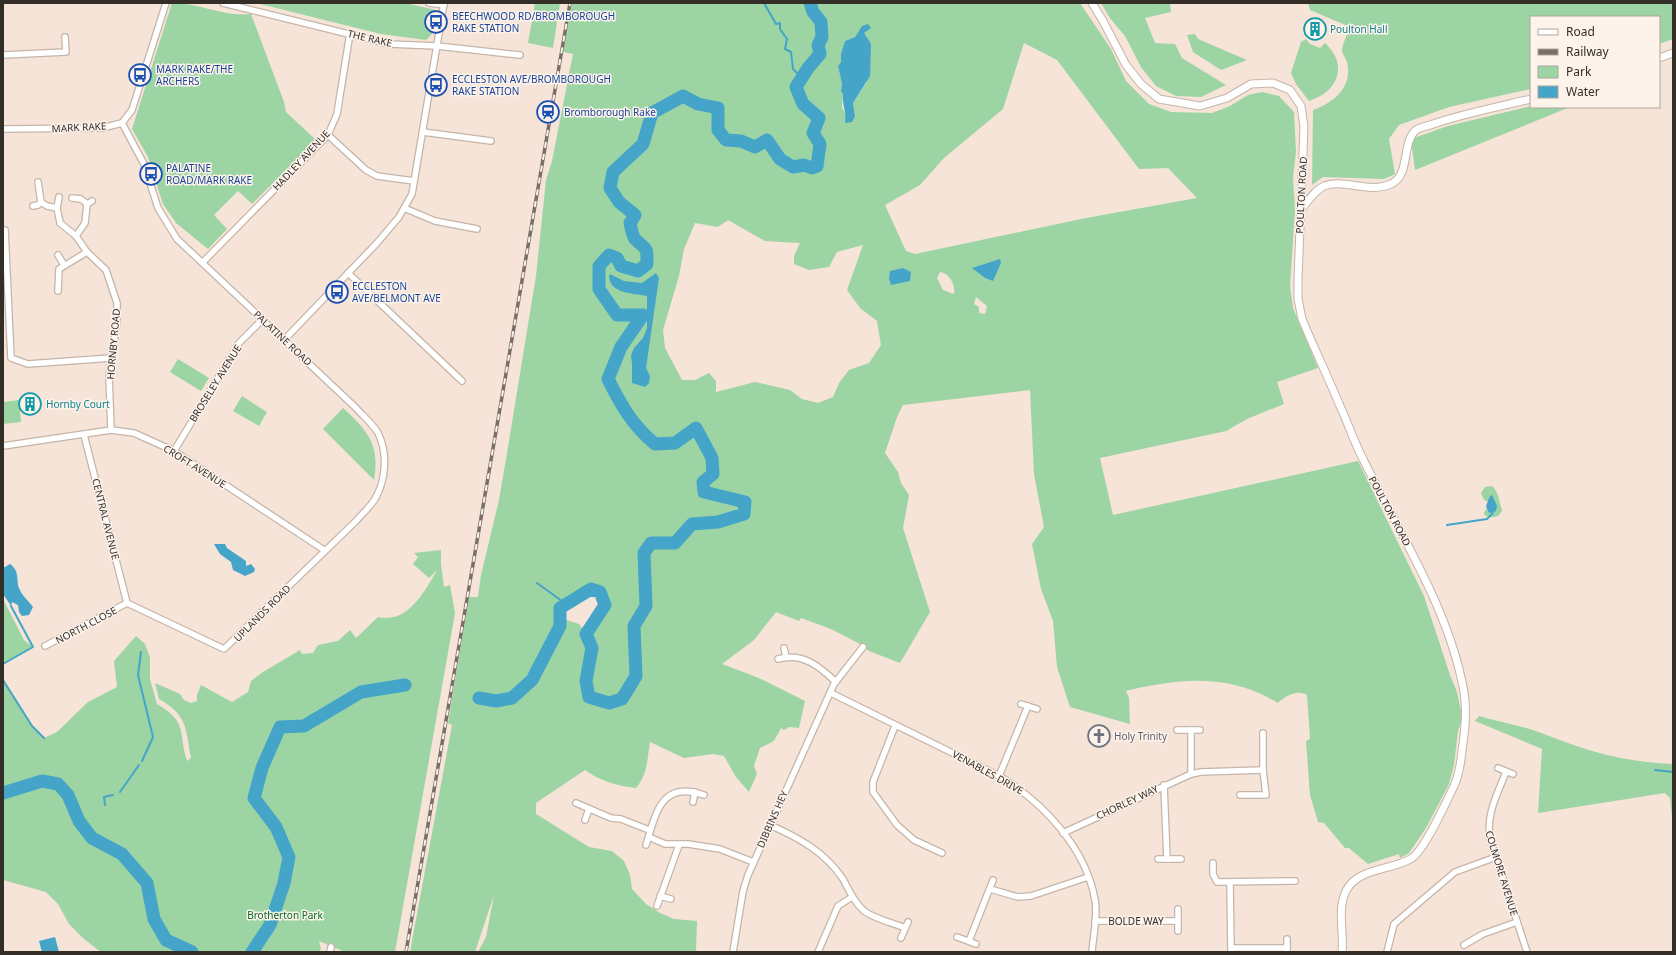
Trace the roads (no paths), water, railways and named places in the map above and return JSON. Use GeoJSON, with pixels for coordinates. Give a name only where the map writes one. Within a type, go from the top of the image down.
{"type":"FeatureCollection","features":[{"type":"Feature","properties":{"kind":"street"},"geometry":{"type":"LineString","coordinates":[[122,122],[132,110],[166,3]]}},
{"type":"Feature","properties":{"kind":"street","name":"THE RAKE"},"geometry":{"type":"LineString","coordinates":[[227,3],[389,44],[437,46],[520,55]]}},
{"type":"Feature","properties":{"kind":"street"},"geometry":{"type":"LineString","coordinates":[[285,339],[399,217],[412,194],[444,4],[429,3]]}},
{"type":"Feature","properties":{"kind":"street","name":"POULTON ROAD"},"geometry":{"type":"LineString","coordinates":[[1092,3],[1126,65],[1141,84],[1159,98],[1200,106],[1227,98],[1251,84],[1273,83],[1290,90],[1301,106],[1304,127],[1298,299],[1302,319],[1362,458],[1396,521],[1439,612],[1454,652],[1464,693],[1465,711],[1465,733],[1456,782],[1437,820],[1420,849],[1413,857],[1398,864],[1357,877],[1349,885],[1341,904],[1342,952]]}},
{"type":"Feature","properties":{"kind":"street","name":"HADLEY AVENUE"},"geometry":{"type":"LineString","coordinates":[[204,262],[328,134],[334,124],[337,114],[350,33]]}},
{"type":"Feature","properties":{"kind":"street"},"geometry":{"type":"LineString","coordinates":[[3,54],[66,52],[65,37]]}},
{"type":"Feature","properties":{"kind":"street"},"geometry":{"type":"LineString","coordinates":[[1660,58],[1673,52]]}},
{"type":"Feature","properties":{"kind":"street"},"geometry":{"type":"LineString","coordinates":[[1302,210],[1313,195],[1324,186],[1338,184],[1374,188],[1392,184],[1400,176],[1409,140],[1416,130],[1457,116],[1530,99]]}},
{"type":"Feature","properties":{"kind":"street","name":"MARK RAKE"},"geometry":{"type":"LineString","coordinates":[[3,129],[102,128],[122,122]]}},
{"type":"Feature","properties":{"kind":"street","name":"PALATINE ROAD"},"geometry":{"type":"LineString","coordinates":[[122,122],[144,164],[158,208],[177,239],[204,262],[262,320],[285,339],[355,407],[377,432],[383,450],[385,465],[384,476],[375,499],[356,521],[324,550]]}},
{"type":"Feature","properties":{"kind":"street"},"geometry":{"type":"LineString","coordinates":[[423,132],[491,141]]}},
{"type":"Feature","properties":{"kind":"street"},"geometry":{"type":"LineString","coordinates":[[328,134],[366,170],[377,176],[414,181]]}},
{"type":"Feature","properties":{"kind":"street"},"geometry":{"type":"LineString","coordinates":[[38,182],[41,202],[47,206],[57,208],[59,198]]}},
{"type":"Feature","properties":{"kind":"street"},"geometry":{"type":"LineString","coordinates":[[72,198],[89,202],[85,223],[76,236]]}},
{"type":"Feature","properties":{"kind":"street"},"geometry":{"type":"LineString","coordinates":[[33,206],[38,205],[41,202]]}},
{"type":"Feature","properties":{"kind":"street","name":"HORNBY ROAD"},"geometry":{"type":"LineString","coordinates":[[57,208],[60,224],[76,236],[87,252],[106,270],[117,303],[117,321],[111,358],[109,395],[111,430]]}},
{"type":"Feature","properties":{"kind":"street"},"geometry":{"type":"LineString","coordinates":[[404,208],[435,221],[477,229]]}},
{"type":"Feature","properties":{"kind":"street"},"geometry":{"type":"LineString","coordinates":[[5,230],[11,358],[28,364],[111,358]]}},
{"type":"Feature","properties":{"kind":"street"},"geometry":{"type":"LineString","coordinates":[[58,291],[59,269],[87,252]]}},
{"type":"Feature","properties":{"kind":"street"},"geometry":{"type":"LineString","coordinates":[[58,255],[64,265]]}},
{"type":"Feature","properties":{"kind":"street"},"geometry":{"type":"LineString","coordinates":[[348,273],[462,381]]}},
{"type":"Feature","properties":{"kind":"street","name":"BROSELEY AVENUE"},"geometry":{"type":"LineString","coordinates":[[174,450],[239,343],[262,320]]}},
{"type":"Feature","properties":{"kind":"street"},"geometry":{"type":"LineString","coordinates":[[451,371],[456,366]]}},
{"type":"Feature","properties":{"kind":"street","name":"CROFT AVENUE"},"geometry":{"type":"LineString","coordinates":[[3,446],[111,430],[134,433],[174,450],[324,550]]}},
{"type":"Feature","properties":{"kind":"street","name":"CENTRAL AVENUE"},"geometry":{"type":"LineString","coordinates":[[84,435],[127,603]]}},
{"type":"Feature","properties":{"kind":"street","name":"UPLANDS ROAD"},"geometry":{"type":"LineString","coordinates":[[127,603],[224,650],[324,550]]}},
{"type":"Feature","properties":{"kind":"street","name":"NORTH CLOSE"},"geometry":{"type":"LineString","coordinates":[[45,646],[127,603]]}},
{"type":"Feature","properties":{"kind":"street","name":"DIBBINS HEY"},"geometry":{"type":"LineString","coordinates":[[733,952],[743,890],[753,862],[836,682],[863,647]]}},
{"type":"Feature","properties":{"kind":"street"},"geometry":{"type":"LineString","coordinates":[[784,648],[786,657]]}},
{"type":"Feature","properties":{"kind":"street"},"geometry":{"type":"LineString","coordinates":[[778,659],[786,657],[809,660],[836,682]]}},
{"type":"Feature","properties":{"kind":"street","name":"VENABLES DRIVE"},"geometry":{"type":"LineString","coordinates":[[831,693],[895,726],[940,746],[999,776],[1022,789],[1039,804],[1072,846],[1088,878],[1095,900],[1092,952]]}},
{"type":"Feature","properties":{"kind":"street"},"geometry":{"type":"LineString","coordinates":[[1021,704],[1036,709]]}},
{"type":"Feature","properties":{"kind":"street"},"geometry":{"type":"LineString","coordinates":[[999,776],[1028,706]]}},
{"type":"Feature","properties":{"kind":"street"},"geometry":{"type":"LineString","coordinates":[[895,726],[873,782],[873,792],[897,825],[914,840],[942,852]]}},
{"type":"Feature","properties":{"kind":"street"},"geometry":{"type":"LineString","coordinates":[[1177,730],[1200,730]]}},
{"type":"Feature","properties":{"kind":"street"},"geometry":{"type":"LineString","coordinates":[[1191,730],[1191,774]]}},
{"type":"Feature","properties":{"kind":"street"},"geometry":{"type":"LineString","coordinates":[[1240,795],[1266,795],[1263,770],[1263,733]]}},
{"type":"Feature","properties":{"kind":"street"},"geometry":{"type":"LineString","coordinates":[[1498,768],[1513,774]]}},
{"type":"Feature","properties":{"kind":"street","name":"CHORLEY WAY"},"geometry":{"type":"LineString","coordinates":[[1063,833],[1164,785],[1191,774],[1201,772],[1263,770]]}},
{"type":"Feature","properties":{"kind":"street","name":"COLMORE AVENUE"},"geometry":{"type":"LineString","coordinates":[[1506,772],[1493,804],[1488,825],[1490,839],[1527,952]]}},
{"type":"Feature","properties":{"kind":"street"},"geometry":{"type":"LineString","coordinates":[[1164,785],[1167,859]]}},
{"type":"Feature","properties":{"kind":"street"},"geometry":{"type":"LineString","coordinates":[[693,802],[695,792]]}},
{"type":"Feature","properties":{"kind":"street"},"geometry":{"type":"LineString","coordinates":[[646,845],[649,837],[649,830],[658,808],[666,798],[674,793],[695,792],[704,795]]}},
{"type":"Feature","properties":{"kind":"street"},"geometry":{"type":"LineString","coordinates":[[576,803],[589,810],[611,818],[621,819],[649,830]]}},
{"type":"Feature","properties":{"kind":"street"},"geometry":{"type":"LineString","coordinates":[[585,820],[589,810]]}},
{"type":"Feature","properties":{"kind":"street"},"geometry":{"type":"LineString","coordinates":[[770,825],[791,834],[820,852],[839,874],[852,897],[864,911],[905,928]]}},
{"type":"Feature","properties":{"kind":"street"},"geometry":{"type":"LineString","coordinates":[[649,837],[665,844],[720,849],[753,862]]}},
{"type":"Feature","properties":{"kind":"street"},"geometry":{"type":"LineString","coordinates":[[657,906],[679,845]]}},
{"type":"Feature","properties":{"kind":"street"},"geometry":{"type":"LineString","coordinates":[[1387,952],[1394,924],[1456,872],[1496,857]]}},
{"type":"Feature","properties":{"kind":"street"},"geometry":{"type":"LineString","coordinates":[[1158,859],[1180,859]]}},
{"type":"Feature","properties":{"kind":"street"},"geometry":{"type":"LineString","coordinates":[[1212,863],[1212,874],[1217,882],[1295,881]]}},
{"type":"Feature","properties":{"kind":"street"},"geometry":{"type":"LineString","coordinates":[[990,889],[1018,897],[1059,888],[1088,878]]}},
{"type":"Feature","properties":{"kind":"street"},"geometry":{"type":"LineString","coordinates":[[969,941],[993,880]]}},
{"type":"Feature","properties":{"kind":"street"},"geometry":{"type":"LineString","coordinates":[[1230,883],[1232,950],[1287,950],[1287,939]]}},
{"type":"Feature","properties":{"kind":"street"},"geometry":{"type":"LineString","coordinates":[[660,896],[671,900]]}},
{"type":"Feature","properties":{"kind":"street"},"geometry":{"type":"LineString","coordinates":[[818,952],[838,906],[852,897]]}},
{"type":"Feature","properties":{"kind":"street","name":"BOLDE WAY"},"geometry":{"type":"LineString","coordinates":[[1178,908],[1178,931]]}},
{"type":"Feature","properties":{"kind":"street","name":"BOLDE WAY"},"geometry":{"type":"LineString","coordinates":[[1095,920],[1178,921]]}},
{"type":"Feature","properties":{"kind":"street"},"geometry":{"type":"LineString","coordinates":[[901,938],[908,922]]}},
{"type":"Feature","properties":{"kind":"street"},"geometry":{"type":"LineString","coordinates":[[1464,945],[1483,934],[1517,922]]}},
{"type":"Feature","properties":{"kind":"street"},"geometry":{"type":"LineString","coordinates":[[957,937],[976,944]]}},
{"type":"Feature","properties":{"kind":"street"},"geometry":{"type":"LineString","coordinates":[[1472,941],[1475,948]]}},
{"type":"Feature","properties":{"kind":"water"},"geometry":{"type":"Polygon","coordinates":[[[868,24],[871,28],[864,33],[871,44],[870,76],[853,103],[855,116],[852,122],[845,123],[843,94],[841,91],[842,84],[838,66],[841,62],[841,54],[845,41],[855,37],[862,26],[868,24]]]}},
{"type":"Feature","properties":{"kind":"water"},"geometry":{"type":"Polygon","coordinates":[[[1000,259],[1001,263],[993,281],[985,278],[972,268],[1000,259]]]}},
{"type":"Feature","properties":{"kind":"water"},"geometry":{"type":"Polygon","coordinates":[[[903,268],[911,272],[910,281],[891,285],[889,279],[890,271],[903,268]]]}},
{"type":"Feature","properties":{"kind":"water"},"geometry":{"type":"Polygon","coordinates":[[[656,273],[659,278],[646,368],[650,376],[649,383],[645,387],[632,383],[631,355],[634,348],[643,338],[647,328],[647,296],[623,292],[613,286],[610,282],[609,276],[610,274],[624,281],[642,283],[656,273]]]}},
{"type":"Feature","properties":{"kind":"water"},"geometry":{"type":"Polygon","coordinates":[[[1492,495],[1497,506],[1496,511],[1491,513],[1488,512],[1486,506],[1490,496],[1492,495]]]}},
{"type":"Feature","properties":{"kind":"water"},"geometry":{"type":"Polygon","coordinates":[[[214,544],[225,544],[227,548],[246,561],[246,566],[251,564],[255,569],[254,572],[245,576],[233,570],[231,562],[220,554],[214,544]]]}},
{"type":"Feature","properties":{"kind":"water"},"geometry":{"type":"Polygon","coordinates":[[[10,564],[15,570],[20,591],[33,607],[29,615],[22,616],[19,612],[18,605],[12,602],[11,606],[3,594],[3,568],[10,564]]]}},
{"type":"Feature","properties":{"kind":"water"},"geometry":{"type":"Polygon","coordinates":[[[55,937],[59,952],[42,952],[39,941],[55,937]]]}},
{"type":"Feature","properties":{"kind":"waterway"},"geometry":{"type":"LineString","coordinates":[[764,3],[776,24],[780,23],[780,29],[787,39],[785,49],[791,52],[793,69],[802,78]]}},
{"type":"Feature","properties":{"kind":"waterway"},"geometry":{"type":"LineString","coordinates":[[479,698],[496,701],[512,698],[532,680],[560,626],[560,608],[591,589],[600,592],[605,605],[586,634],[592,648],[586,681],[589,697],[609,703],[622,699],[636,676],[634,626],[646,606],[644,553],[651,543],[675,543],[692,524],[718,522],[744,514],[745,502],[704,492],[703,482],[713,474],[712,458],[696,428],[675,443],[655,444],[633,422],[623,406],[608,379],[621,347],[643,315],[617,315],[599,289],[599,266],[609,255],[617,258],[621,266],[638,271],[647,264],[646,249],[635,239],[630,223],[635,215],[619,202],[610,188],[613,172],[643,144],[652,113],[683,96],[698,104],[718,108],[718,130],[726,140],[741,141],[755,147],[767,140],[780,159],[793,167],[804,165],[812,168],[817,166],[820,144],[813,133],[819,118],[803,104],[796,87],[808,68],[820,54],[818,45],[822,37],[821,22],[813,12],[810,3]]}},
{"type":"Feature","properties":{"kind":"waterway"},"geometry":{"type":"LineString","coordinates":[[1447,525],[1487,519],[1493,513]]}},
{"type":"Feature","properties":{"kind":"waterway"},"geometry":{"type":"LineString","coordinates":[[537,583],[566,604]]}},
{"type":"Feature","properties":{"kind":"waterway"},"geometry":{"type":"LineString","coordinates":[[3,664],[33,647],[11,606]]}},
{"type":"Feature","properties":{"kind":"waterway"},"geometry":{"type":"LineString","coordinates":[[141,652],[138,675],[153,737],[142,761]]}},
{"type":"Feature","properties":{"kind":"waterway"},"geometry":{"type":"LineString","coordinates":[[3,680],[32,726],[44,738]]}},
{"type":"Feature","properties":{"kind":"waterway"},"geometry":{"type":"LineString","coordinates":[[252,952],[270,925],[284,883],[289,857],[276,827],[254,798],[262,768],[280,727],[304,726],[361,692],[405,685]]}},
{"type":"Feature","properties":{"kind":"waterway"},"geometry":{"type":"LineString","coordinates":[[120,792],[139,765]]}},
{"type":"Feature","properties":{"kind":"waterway"},"geometry":{"type":"LineString","coordinates":[[1655,770],[1673,772]]}},
{"type":"Feature","properties":{"kind":"waterway"},"geometry":{"type":"LineString","coordinates":[[3,793],[42,781],[58,784],[68,795],[79,821],[92,838],[122,854],[147,883],[154,919],[166,940],[192,952]]}},
{"type":"Feature","properties":{"kind":"waterway"},"geometry":{"type":"LineString","coordinates":[[105,805],[104,797],[113,795]]}},
{"type":"Feature","properties":{"kind":"railway"},"geometry":{"type":"LineString","coordinates":[[406,952],[570,3]]}},
{"type":"Feature","properties":{"kind":"place","name":"BEECHWOOD RD/BROMBOROUGH RAKE STATION"},"geometry":{"type":"Point","coordinates":[436,22]}},
{"type":"Feature","properties":{"kind":"place","name":"Poulton Hall"},"geometry":{"type":"Point","coordinates":[1315,29]}},
{"type":"Feature","properties":{"kind":"place","name":"MARK RAKE/THE ARCHERS"},"geometry":{"type":"Point","coordinates":[140,75]}},
{"type":"Feature","properties":{"kind":"place","name":"ECCLESTON AVE/BROMBOROUGH RAKE STATION"},"geometry":{"type":"Point","coordinates":[436,85]}},
{"type":"Feature","properties":{"kind":"place","name":"Bromborough Rake"},"geometry":{"type":"Point","coordinates":[548,112]}},
{"type":"Feature","properties":{"kind":"place","name":"PALATINE ROAD/MARK RAKE"},"geometry":{"type":"Point","coordinates":[151,174]}},
{"type":"Feature","properties":{"kind":"place","name":"ECCLESTON AVE/BELMONT AVE"},"geometry":{"type":"Point","coordinates":[337,292]}},
{"type":"Feature","properties":{"kind":"place","name":"Hornby Court"},"geometry":{"type":"Point","coordinates":[30,404]}},
{"type":"Feature","properties":{"kind":"place","name":"Holy Trinity"},"geometry":{"type":"Point","coordinates":[1099,736]}},
{"type":"Feature","properties":{"kind":"park label","name":"Brotherton Park"},"geometry":{"type":"Point","coordinates":[285,915]}}]}
